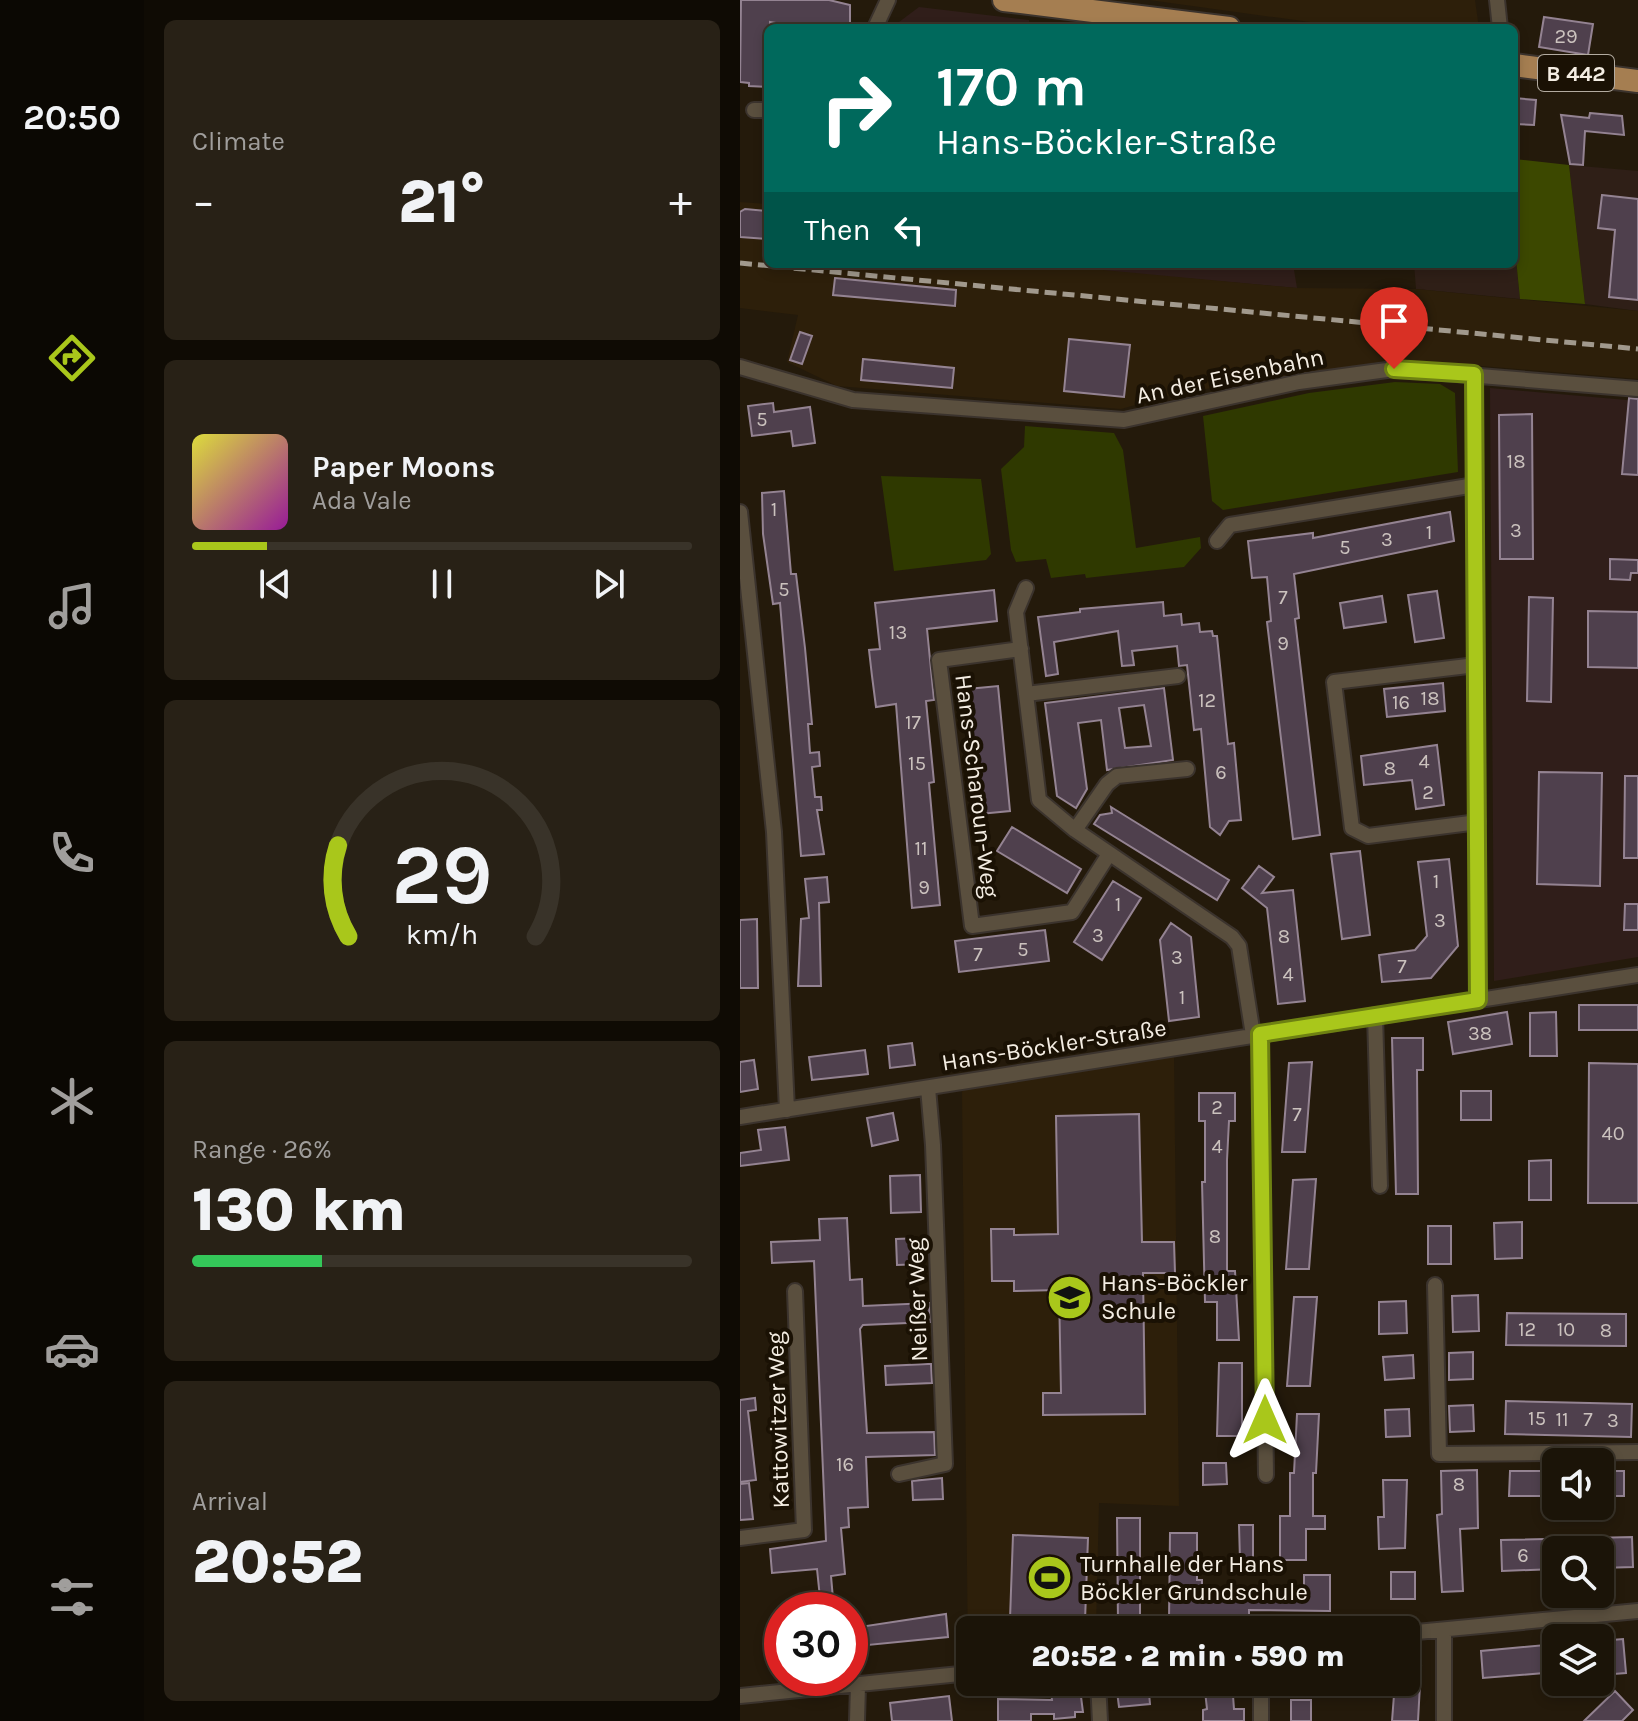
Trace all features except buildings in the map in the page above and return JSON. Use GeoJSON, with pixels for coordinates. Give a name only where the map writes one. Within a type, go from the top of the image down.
{"type":"FeatureCollection","features":[{"type":"Feature","properties":{"kind":"main road"},"geometry":{"type":"LineString","coordinates":[[1004,0],[1197,24]]}},
{"type":"Feature","properties":{"kind":"main road","name":"B 442"},"geometry":{"type":"LineString","coordinates":[[1518,66],[1638,81]]}},
{"type":"Feature","properties":{"kind":"street"},"geometry":{"type":"LineString","coordinates":[[877,24],[888,0]]}},
{"type":"Feature","properties":{"kind":"street"},"geometry":{"type":"LineString","coordinates":[[1497,0],[1500,24]]}},
{"type":"Feature","properties":{"kind":"street","name":"An der Eisenbahn"},"geometry":{"type":"LineString","coordinates":[[740,367],[853,400],[1124,420],[1299,382],[1394,369],[1638,389]]}},
{"type":"Feature","properties":{"kind":"street"},"geometry":{"type":"LineString","coordinates":[[1474,374],[1478,1000]]}},
{"type":"Feature","properties":{"kind":"street"},"geometry":{"type":"LineString","coordinates":[[1217,541],[1230,525],[1475,485]]}},
{"type":"Feature","properties":{"kind":"street"},"geometry":{"type":"LineString","coordinates":[[740,512],[774,832],[787,1110]]}},
{"type":"Feature","properties":{"kind":"street"},"geometry":{"type":"LineString","coordinates":[[1026,588],[1016,612],[1039,800],[1075,830],[1232,937],[1239,946],[1257,1035],[1266,1475]]}},
{"type":"Feature","properties":{"kind":"street","name":"Hans-Scharoun-Weg"},"geometry":{"type":"LineString","coordinates":[[1021,649],[939,660],[972,926],[1072,912],[1109,854]]}},
{"type":"Feature","properties":{"kind":"street"},"geometry":{"type":"LineString","coordinates":[[1476,665],[1334,682],[1352,828],[1368,836],[1478,822]]}},
{"type":"Feature","properties":{"kind":"street"},"geometry":{"type":"LineString","coordinates":[[1026,694],[1178,676]]}},
{"type":"Feature","properties":{"kind":"street"},"geometry":{"type":"LineString","coordinates":[[1075,830],[1107,784],[1117,776],[1187,769]]}},
{"type":"Feature","properties":{"kind":"street","name":"Hans-Böckler-Straße"},"geometry":{"type":"LineString","coordinates":[[740,1117],[1638,975]]}},
{"type":"Feature","properties":{"kind":"street"},"geometry":{"type":"LineString","coordinates":[[1375,1015],[1380,1186]]}},
{"type":"Feature","properties":{"kind":"street","name":"Neißer Weg"},"geometry":{"type":"LineString","coordinates":[[899,1474],[945,1464],[933,1145],[928,1088]]}},
{"type":"Feature","properties":{"kind":"street"},"geometry":{"type":"LineString","coordinates":[[1435,1285],[1439,1454],[1638,1452]]}},
{"type":"Feature","properties":{"kind":"street","name":"Kattowitzer Weg"},"geometry":{"type":"LineString","coordinates":[[740,1538],[804,1530],[795,1291]]}},
{"type":"Feature","properties":{"kind":"street"},"geometry":{"type":"LineString","coordinates":[[1420,1632],[1638,1611]]}},
{"type":"Feature","properties":{"kind":"street"},"geometry":{"type":"LineString","coordinates":[[1444,1630],[1444,1721]]}},
{"type":"Feature","properties":{"kind":"street"},"geometry":{"type":"LineString","coordinates":[[868,1684],[956,1674]]}},
{"type":"Feature","properties":{"kind":"street"},"geometry":{"type":"LineString","coordinates":[[740,1696],[764,1694]]}},
{"type":"Feature","properties":{"kind":"street"},"geometry":{"type":"LineString","coordinates":[[857,1721],[858,1696]]}},
{"type":"Feature","properties":{"kind":"street"},"geometry":{"type":"LineString","coordinates":[[1099,1696],[1100,1721]]}},
{"type":"Feature","properties":{"kind":"street"},"geometry":{"type":"LineString","coordinates":[[1261,1696],[1261,1721]]}},
{"type":"Feature","properties":{"kind":"shaded area"},"geometry":{"type":"Polygon","coordinates":[[[1149,0],[1475,0],[1478,24],[1324,24],[1149,0]]]}},
{"type":"Feature","properties":{"kind":"shaded area"},"geometry":{"type":"Polygon","coordinates":[[[919,7],[1029,20],[1030,24],[896,24],[919,7]]]}},
{"type":"Feature","properties":{"kind":"shaded area"},"geometry":{"type":"Polygon","coordinates":[[[1569,165],[1638,171],[1638,311],[1585,304],[1569,165]]]}},
{"type":"Feature","properties":{"kind":"shaded area"},"geometry":{"type":"Polygon","coordinates":[[[740,202],[764,204],[764,268],[1082,268],[1297,288],[1416,289],[1638,311],[1638,379],[1398,359],[1174,394],[1121,409],[837,386],[787,362],[798,315],[740,308],[740,202]]]}},
{"type":"Feature","properties":{"kind":"shaded area"},"geometry":{"type":"Polygon","coordinates":[[[1066,268],[1294,268],[1297,288],[1066,268]]]}},
{"type":"Feature","properties":{"kind":"shaded area"},"geometry":{"type":"Polygon","coordinates":[[[1414,268],[1517,268],[1520,299],[1416,289],[1414,268]]]}},
{"type":"Feature","properties":{"kind":"shaded area"},"geometry":{"type":"Polygon","coordinates":[[[1490,388],[1638,401],[1638,957],[1494,981],[1490,388]]]}},
{"type":"Feature","properties":{"kind":"shaded area","name":"Hans-Böckler Schule"},"geometry":{"type":"Polygon","coordinates":[[[1174,1055],[1179,1506],[1099,1503],[1096,1616],[968,1616],[962,1090],[1174,1055]]]}},
{"type":"Feature","properties":{"kind":"green space"},"geometry":{"type":"Polygon","coordinates":[[[1518,159],[1569,165],[1585,304],[1520,299],[1517,268],[1518,159]]]}},
{"type":"Feature","properties":{"kind":"green space"},"geometry":{"type":"Polygon","coordinates":[[[1395,382],[1440,384],[1455,393],[1458,472],[1223,510],[1212,501],[1203,416],[1309,393],[1395,382]]]}},
{"type":"Feature","properties":{"kind":"green space"},"geometry":{"type":"Polygon","coordinates":[[[1025,426],[1114,433],[1123,450],[1136,548],[1200,537],[1201,548],[1184,567],[1086,578],[1085,574],[1051,578],[1046,559],[1016,562],[1011,550],[1001,469],[1024,447],[1025,426]]]}},
{"type":"Feature","properties":{"kind":"green space"},"geometry":{"type":"Polygon","coordinates":[[[881,476],[981,479],[991,554],[986,560],[894,571],[881,476]]]}},
{"type":"Feature","properties":{"kind":"railway"},"geometry":{"type":"LineString","coordinates":[[740,263],[764,265]]}},
{"type":"Feature","properties":{"kind":"railway"},"geometry":{"type":"LineString","coordinates":[[792,268],[1638,349]]}},
{"type":"Feature","properties":{"kind":"place","name":"Hans-Böckler Schule"},"geometry":{"type":"Point","coordinates":[1070,1297]}},
{"type":"Feature","properties":{"kind":"place","name":"Turnhalle der Hans Böckler Grundschule"},"geometry":{"type":"Point","coordinates":[1049,1578]}},
{"type":"Feature","properties":{"kind":"route"},"geometry":{"type":"LineString","coordinates":[[1265,1420],[1260,1034],[1478,1000],[1474,374],[1394,369]]}}]}
